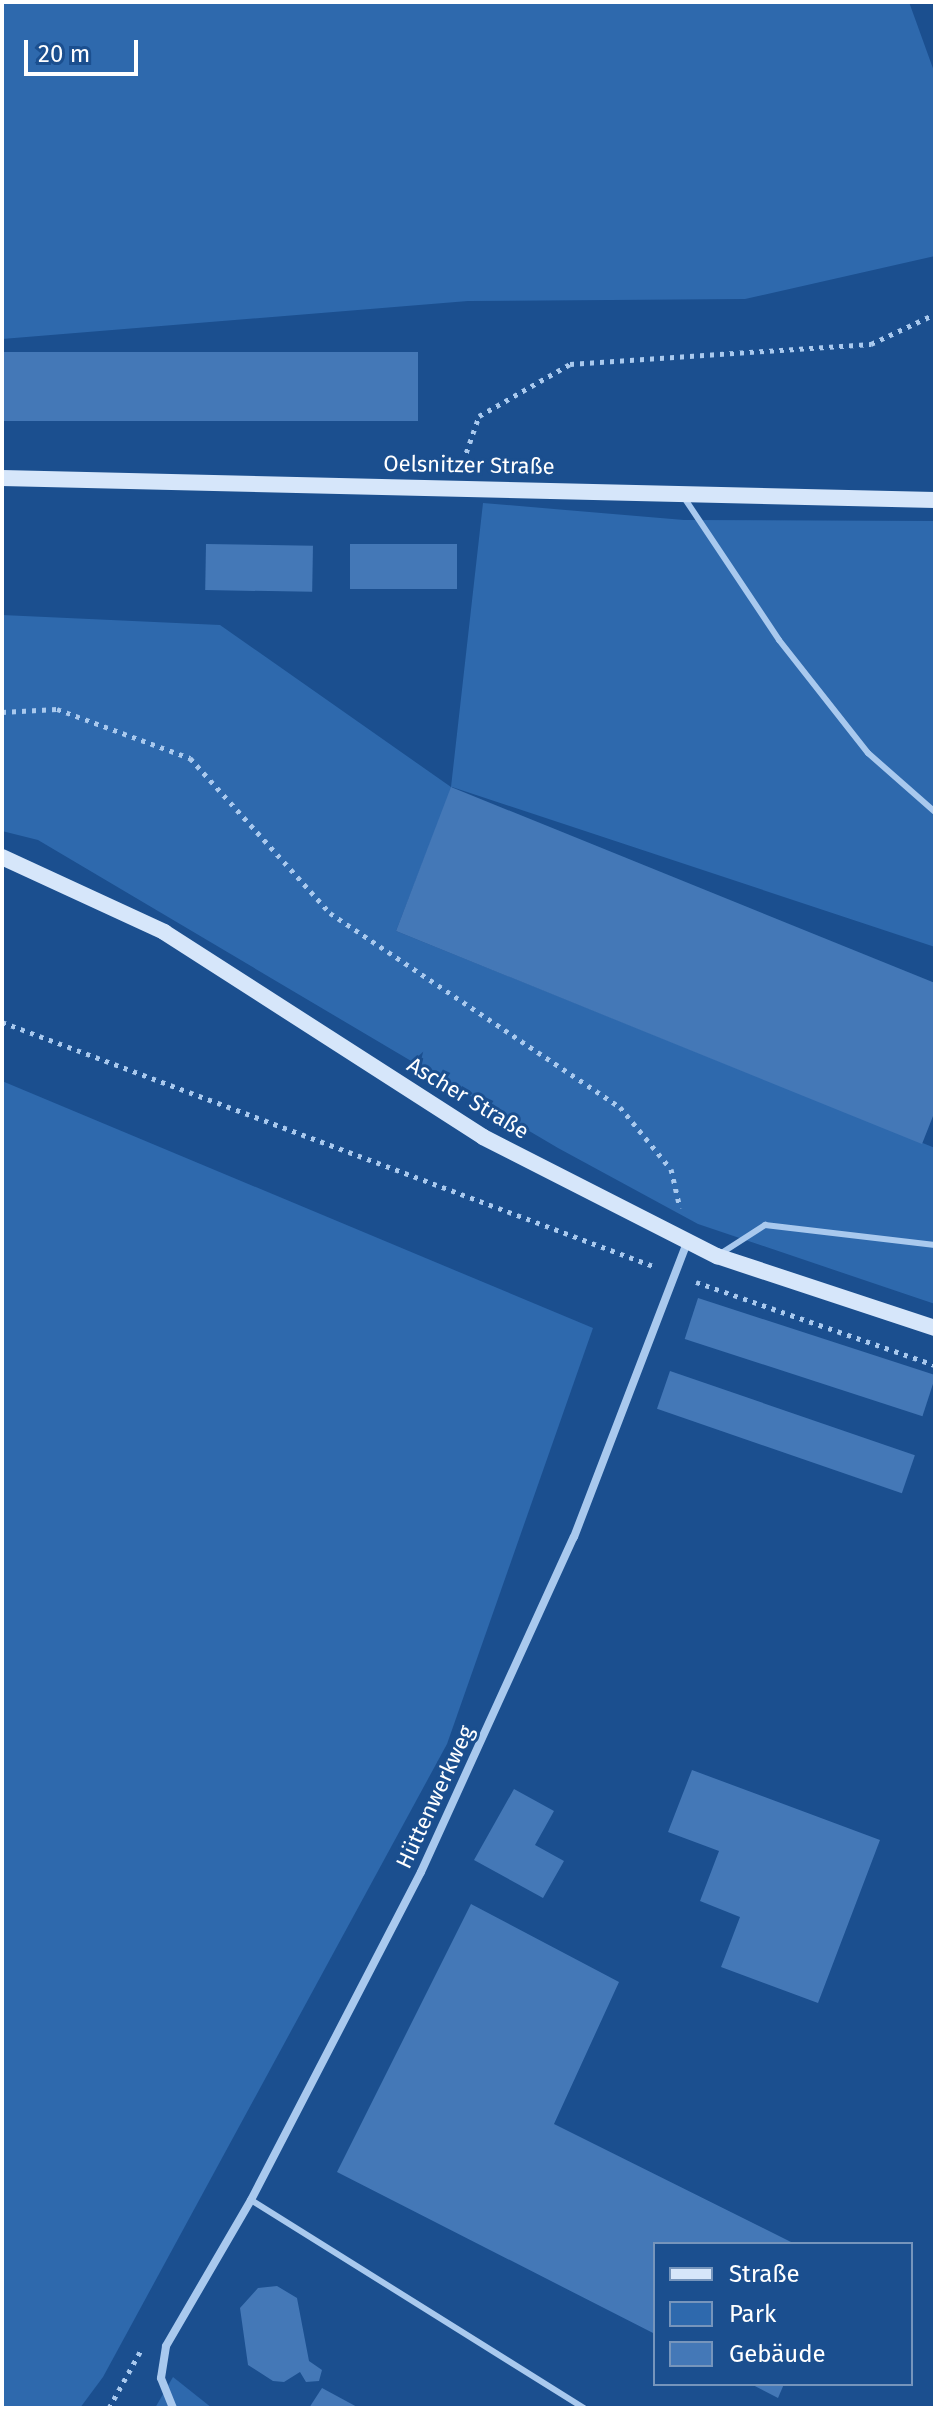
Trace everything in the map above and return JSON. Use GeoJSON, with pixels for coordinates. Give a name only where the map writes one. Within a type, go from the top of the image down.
{"type":"FeatureCollection","features":[{"type":"Feature","properties":{"kind":"street","name":"Oelsnitzer Straße"},"geometry":{"type":"LineString","coordinates":[[2,478],[454,486],[935,500]]}},
{"type":"Feature","properties":{"kind":"street","name":"Ascher Straße"},"geometry":{"type":"LineString","coordinates":[[2,857],[164,932],[483,1137],[717,1256],[935,1328]]}},
{"type":"Feature","properties":{"kind":"street","name":"Hüttenwerkweg"},"geometry":{"type":"LineString","coordinates":[[173,2408],[161,2378],[166,2346],[251,2200],[421,1872],[554,1581],[688,1240]]}},
{"type":"Feature","properties":{"kind":"lane"},"geometry":{"type":"LineString","coordinates":[[681,493],[779,640],[858,740],[935,812]]}},
{"type":"Feature","properties":{"kind":"lane"},"geometry":{"type":"LineString","coordinates":[[717,1256],[765,1225],[935,1245]]}},
{"type":"Feature","properties":{"kind":"lane"},"geometry":{"type":"LineString","coordinates":[[251,2200],[584,2408]]}},
{"type":"Feature","properties":{"kind":"path"},"geometry":{"type":"LineString","coordinates":[[454,486],[479,416],[570,364],[871,344],[935,314]]}},
{"type":"Feature","properties":{"kind":"path"},"geometry":{"type":"LineString","coordinates":[[2,712],[57,709],[190,758],[330,913],[620,1107],[671,1169],[688,1240]]}},
{"type":"Feature","properties":{"kind":"path"},"geometry":{"type":"LineString","coordinates":[[2,1022],[673,1274],[935,1365]]}},
{"type":"Feature","properties":{"kind":"path"},"geometry":{"type":"LineString","coordinates":[[109,2408],[137,2351],[166,2346]]}},
{"type":"Feature","properties":{"kind":"green space"},"geometry":{"type":"Polygon","coordinates":[[[2,2],[909,2],[935,74],[935,256],[745,299],[468,301],[2,339],[2,2]]]}},
{"type":"Feature","properties":{"kind":"green space"},"geometry":{"type":"Polygon","coordinates":[[[483,503],[684,520],[935,521],[935,947],[452,787],[396,931],[935,1148],[935,1304],[698,1224],[558,1148],[38,840],[2,831],[2,615],[220,625],[451,787],[483,503]]]}},
{"type":"Feature","properties":{"kind":"green space"},"geometry":{"type":"Polygon","coordinates":[[[2,1081],[593,1328],[447,1744],[103,2377],[80,2408],[2,2408],[2,1081]]]}},
{"type":"Feature","properties":{"kind":"green space"},"geometry":{"type":"Polygon","coordinates":[[[173,2377],[212,2408],[155,2408],[173,2377]]]}},
{"type":"Feature","properties":{"kind":"building"},"geometry":{"type":"Polygon","coordinates":[[[2,352],[418,352],[418,421],[2,421],[2,352]]]}},
{"type":"Feature","properties":{"kind":"building"},"geometry":{"type":"Polygon","coordinates":[[[206,544],[313,546],[312,592],[205,590],[206,544]]]}},
{"type":"Feature","properties":{"kind":"building"},"geometry":{"type":"Polygon","coordinates":[[[350,544],[457,544],[457,589],[350,589],[350,544]]]}},
{"type":"Feature","properties":{"kind":"building"},"geometry":{"type":"Polygon","coordinates":[[[451,787],[935,983],[935,1111],[922,1144],[396,931],[451,787]]]}},
{"type":"Feature","properties":{"kind":"building"},"geometry":{"type":"Polygon","coordinates":[[[698,1298],[935,1375],[922,1416],[685,1339],[698,1298]]]}},
{"type":"Feature","properties":{"kind":"building"},"geometry":{"type":"Polygon","coordinates":[[[670,1371],[915,1455],[902,1493],[657,1409],[670,1371]]]}},
{"type":"Feature","properties":{"kind":"building"},"geometry":{"type":"Polygon","coordinates":[[[692,1770],[880,1840],[818,2003],[721,1967],[740,1917],[700,1901],[719,1851],[668,1832],[692,1770]]]}},
{"type":"Feature","properties":{"kind":"building"},"geometry":{"type":"Polygon","coordinates":[[[514,1789],[554,1811],[535,1845],[564,1861],[543,1898],[474,1860],[514,1789]]]}},
{"type":"Feature","properties":{"kind":"building"},"geometry":{"type":"Polygon","coordinates":[[[471,1904],[619,1982],[554,2124],[791,2242],[653,2242],[653,2333],[337,2172],[471,1904]]]}},
{"type":"Feature","properties":{"kind":"building"},"geometry":{"type":"Polygon","coordinates":[[[277,2286],[297,2298],[309,2361],[322,2370],[319,2381],[306,2382],[300,2372],[284,2382],[273,2381],[248,2365],[240,2308],[258,2288],[277,2286]]]}},
{"type":"Feature","properties":{"kind":"building"},"geometry":{"type":"Polygon","coordinates":[[[755,2386],[783,2386],[778,2398],[755,2386]]]}},
{"type":"Feature","properties":{"kind":"building"},"geometry":{"type":"Polygon","coordinates":[[[322,2388],[359,2408],[309,2408],[322,2388]]]}}]}
